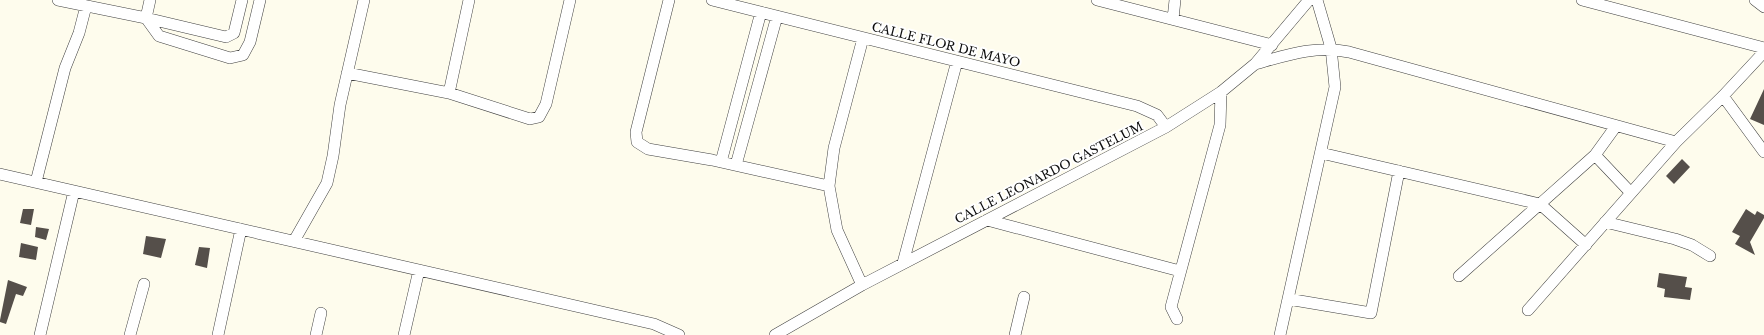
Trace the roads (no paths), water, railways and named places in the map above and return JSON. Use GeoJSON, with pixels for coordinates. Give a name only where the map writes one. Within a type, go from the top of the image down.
{"type":"FeatureCollection","features":[{"type":"Feature","properties":{"kind":"street"},"geometry":{"type":"LineString","coordinates":[[58,0],[146,18],[226,37],[234,33],[242,0]]}},
{"type":"Feature","properties":{"kind":"street"},"geometry":{"type":"LineString","coordinates":[[150,0],[146,18],[158,36],[230,58],[242,55],[250,42],[260,0]]}},
{"type":"Feature","properties":{"kind":"street"},"geometry":{"type":"LineString","coordinates":[[294,241],[327,183],[333,156],[340,106],[364,0]]}},
{"type":"Feature","properties":{"kind":"street"},"geometry":{"type":"LineString","coordinates":[[449,93],[470,0]]}},
{"type":"Feature","properties":{"kind":"street"},"geometry":{"type":"LineString","coordinates":[[347,72],[449,93],[530,119],[539,117],[546,104],[570,0]]}},
{"type":"Feature","properties":{"kind":"street"},"geometry":{"type":"LineString","coordinates":[[669,0],[636,132],[637,142],[648,149],[736,165],[829,186]]}},
{"type":"Feature","properties":{"kind":"street","name":"CALLE FLOR DE MAYO"},"geometry":{"type":"LineString","coordinates":[[712,0],[1137,106],[1157,114],[1166,127]]}},
{"type":"Feature","properties":{"kind":"street"},"geometry":{"type":"LineString","coordinates":[[1097,0],[1272,45]]}},
{"type":"Feature","properties":{"kind":"street"},"geometry":{"type":"LineString","coordinates":[[1173,19],[1174,0]]}},
{"type":"Feature","properties":{"kind":"street","name":"CALLE LEONARDO GASTELUM"},"geometry":{"type":"LineString","coordinates":[[775,335],[903,263],[1166,127],[1221,92],[1256,64],[1309,0]]}},
{"type":"Feature","properties":{"kind":"street"},"geometry":{"type":"LineString","coordinates":[[1280,335],[1335,87],[1332,48],[1317,0]]}},
{"type":"Feature","properties":{"kind":"street"},"geometry":{"type":"LineString","coordinates":[[1582,0],[1764,48]]}},
{"type":"Feature","properties":{"kind":"street"},"geometry":{"type":"LineString","coordinates":[[1755,0],[1764,7]]}},
{"type":"Feature","properties":{"kind":"street"},"geometry":{"type":"LineString","coordinates":[[36,182],[65,68],[79,33],[86,6]]}},
{"type":"Feature","properties":{"kind":"street"},"geometry":{"type":"LineString","coordinates":[[720,162],[761,12]]}},
{"type":"Feature","properties":{"kind":"street"},"geometry":{"type":"LineString","coordinates":[[736,165],[777,16]]}},
{"type":"Feature","properties":{"kind":"street"},"geometry":{"type":"LineString","coordinates":[[862,285],[837,230],[829,186],[834,148],[863,38]]}},
{"type":"Feature","properties":{"kind":"street"},"geometry":{"type":"LineString","coordinates":[[1256,64],[1301,51],[1332,48],[1676,142]]}},
{"type":"Feature","properties":{"kind":"street"},"geometry":{"type":"LineString","coordinates":[[1528,310],[1676,142],[1723,96],[1764,52]]}},
{"type":"Feature","properties":{"kind":"street"},"geometry":{"type":"LineString","coordinates":[[903,263],[957,61]]}},
{"type":"Feature","properties":{"kind":"street"},"geometry":{"type":"LineString","coordinates":[[1177,319],[1170,307],[1220,125],[1221,92]]}},
{"type":"Feature","properties":{"kind":"street"},"geometry":{"type":"LineString","coordinates":[[1723,96],[1764,152]]}},
{"type":"Feature","properties":{"kind":"street"},"geometry":{"type":"LineString","coordinates":[[1459,276],[1595,155],[1616,126]]}},
{"type":"Feature","properties":{"kind":"street"},"geometry":{"type":"LineString","coordinates":[[1320,152],[1540,204],[1586,245]]}},
{"type":"Feature","properties":{"kind":"street"},"geometry":{"type":"LineString","coordinates":[[1595,155],[1631,193]]}},
{"type":"Feature","properties":{"kind":"street"},"geometry":{"type":"LineString","coordinates":[[1288,299],[1371,313],[1399,171]]}},
{"type":"Feature","properties":{"kind":"street"},"geometry":{"type":"LineString","coordinates":[[0,174],[654,324],[679,335]]}},
{"type":"Feature","properties":{"kind":"street"},"geometry":{"type":"LineString","coordinates":[[40,335],[74,191]]}},
{"type":"Feature","properties":{"kind":"street"},"geometry":{"type":"LineString","coordinates":[[987,220],[1180,271]]}},
{"type":"Feature","properties":{"kind":"street"},"geometry":{"type":"LineString","coordinates":[[1605,222],[1675,239],[1692,245],[1710,256]]}},
{"type":"Feature","properties":{"kind":"street"},"geometry":{"type":"LineString","coordinates":[[218,335],[241,230]]}},
{"type":"Feature","properties":{"kind":"street"},"geometry":{"type":"LineString","coordinates":[[404,335],[419,270]]}},
{"type":"Feature","properties":{"kind":"street"},"geometry":{"type":"LineString","coordinates":[[130,335],[144,284]]}},
{"type":"Feature","properties":{"kind":"street"},"geometry":{"type":"LineString","coordinates":[[1015,335],[1024,297]]}},
{"type":"Feature","properties":{"kind":"street"},"geometry":{"type":"LineString","coordinates":[[316,335],[321,313]]}}]}
